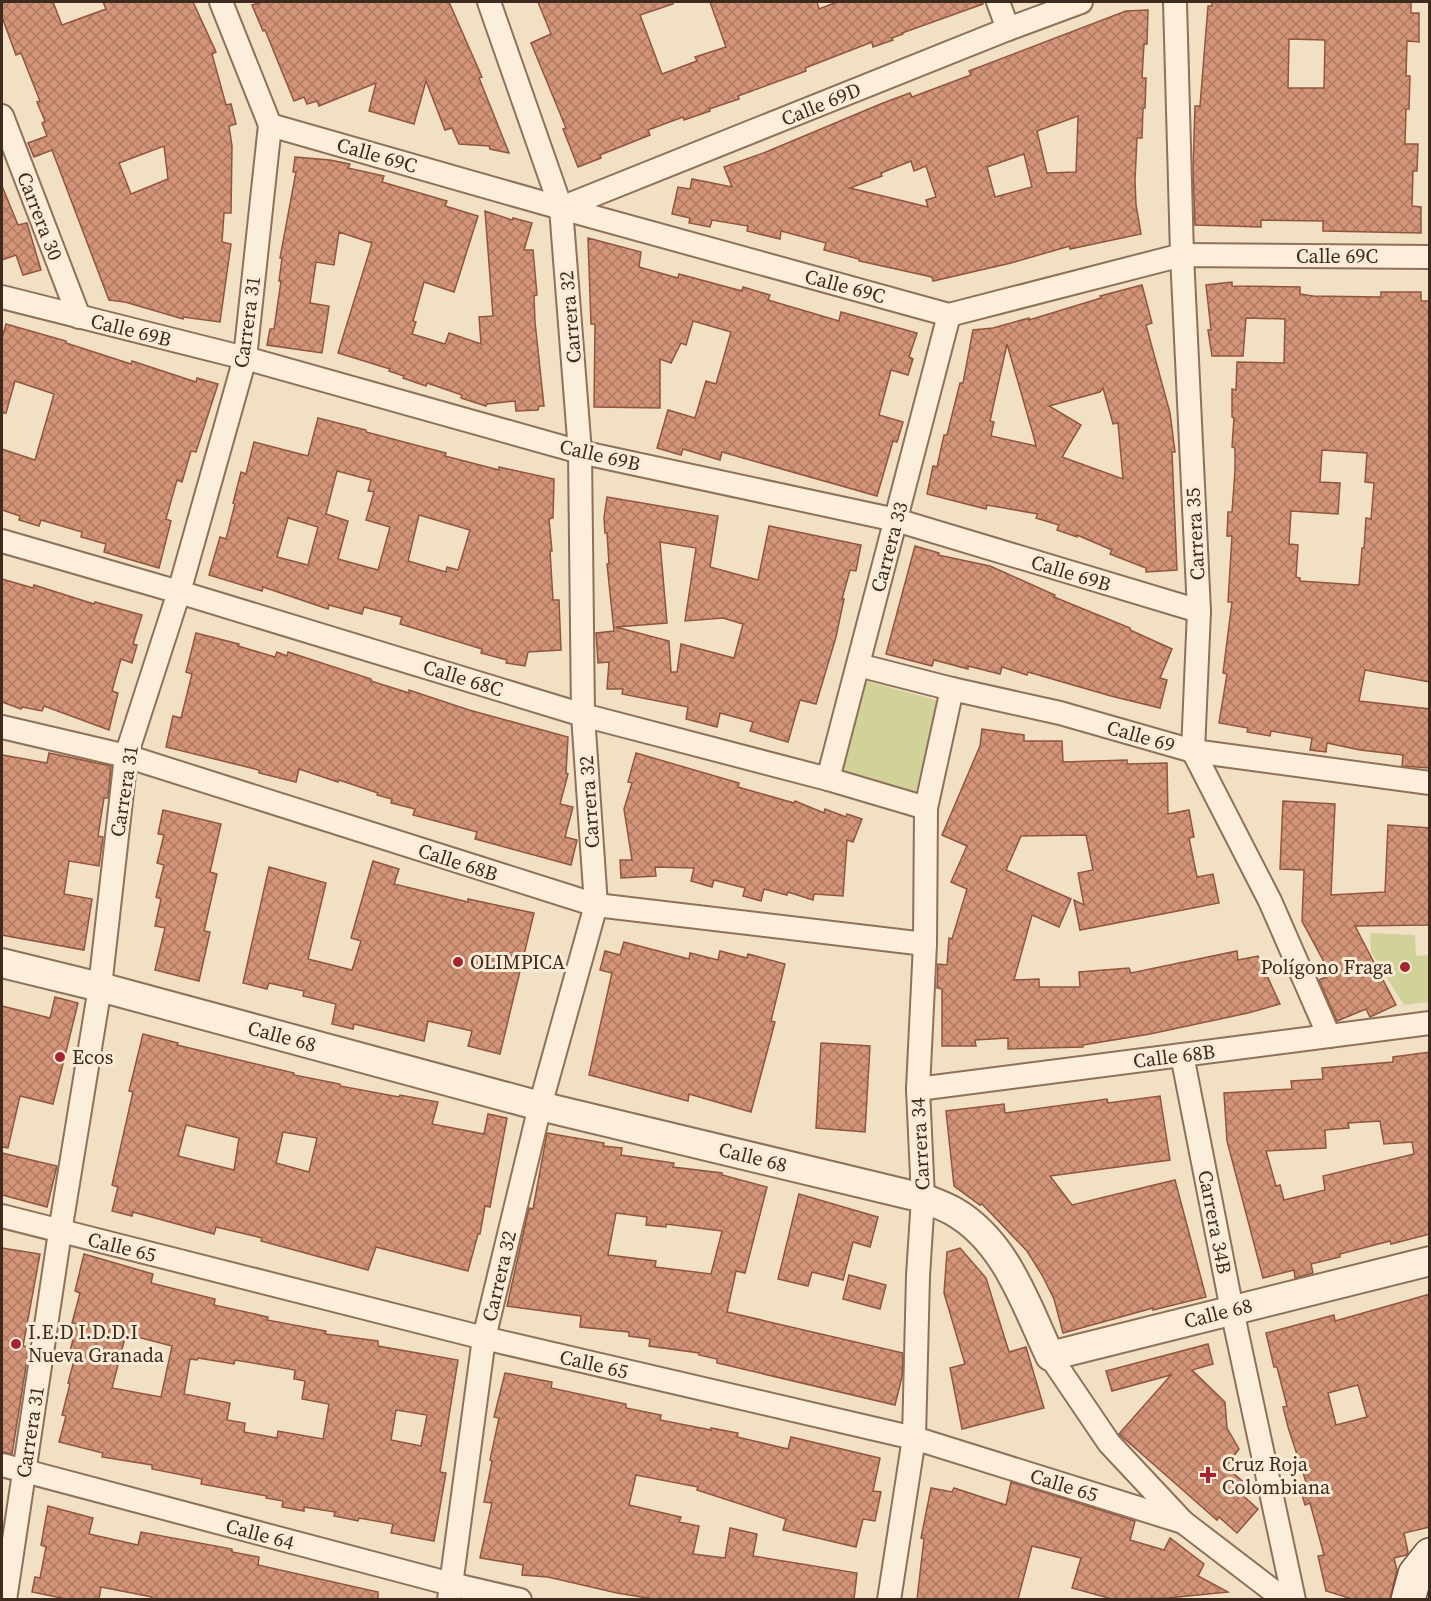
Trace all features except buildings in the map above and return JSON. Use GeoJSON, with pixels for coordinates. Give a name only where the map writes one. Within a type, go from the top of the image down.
{"type":"FeatureCollection","features":[{"type":"Feature","properties":{"kind":"main road"},"geometry":{"type":"LineString","coordinates":[[1408,1599],[1415,1574],[1430,1555]]}},
{"type":"Feature","properties":{"kind":"street","name":"Carrera 31"},"geometry":{"type":"LineString","coordinates":[[5,1599],[60,1232],[100,987],[126,756],[178,592],[245,358],[270,124],[221,2]]}},
{"type":"Feature","properties":{"kind":"street","name":"Carrera 32"},"geometry":{"type":"LineString","coordinates":[[450,1592],[484,1338],[540,1106],[596,905],[583,715],[580,452],[561,208],[491,2]]}},
{"type":"Feature","properties":{"kind":"street"},"geometry":{"type":"LineString","coordinates":[[998,2],[1008,29]]}},
{"type":"Feature","properties":{"kind":"street","name":"Calle 69D"},"geometry":{"type":"LineString","coordinates":[[561,208],[1081,2]]}},
{"type":"Feature","properties":{"kind":"street","name":"Carrera 35"},"geometry":{"type":"LineString","coordinates":[[1175,2],[1182,255],[1199,611],[1193,751],[1270,901],[1329,1036]]}},
{"type":"Feature","properties":{"kind":"street","name":"Carrera 30"},"geometry":{"type":"LineString","coordinates":[[2,116],[79,317]]}},
{"type":"Feature","properties":{"kind":"street","name":"Calle 69C"},"geometry":{"type":"LineString","coordinates":[[270,124],[561,208],[949,315],[1182,255],[1430,257]]}},
{"type":"Feature","properties":{"kind":"street","name":"Calle 69B"},"geometry":{"type":"LineString","coordinates":[[2,297],[245,358],[580,452],[896,520],[1199,611]]}},
{"type":"Feature","properties":{"kind":"street","name":"Carrera 33"},"geometry":{"type":"LineString","coordinates":[[828,778],[949,315]]}},
{"type":"Feature","properties":{"kind":"street","name":"Calle 68C"},"geometry":{"type":"LineString","coordinates":[[2,541],[583,715],[828,778],[926,808]]}},
{"type":"Feature","properties":{"kind":"street","name":"Calle 69"},"geometry":{"type":"LineString","coordinates":[[858,665],[1060,713],[1193,751],[1430,783]]}},
{"type":"Feature","properties":{"kind":"street","name":"Carrera 34"},"geometry":{"type":"LineString","coordinates":[[890,1599],[914,1438],[918,1276],[923,1198],[918,1089],[925,944],[926,808],[952,689]]}},
{"type":"Feature","properties":{"kind":"street","name":"Calle 68B"},"geometry":{"type":"LineString","coordinates":[[2,727],[126,756],[596,905],[925,944]]}},
{"type":"Feature","properties":{"kind":"street","name":"Calle 68"},"geometry":{"type":"LineString","coordinates":[[2,963],[100,987],[540,1106],[923,1198],[954,1211],[980,1232],[1007,1264],[1050,1356],[1430,1261]]}},
{"type":"Feature","properties":{"kind":"street","name":"Calle 68B"},"geometry":{"type":"LineString","coordinates":[[918,1089],[1430,1023]]}},
{"type":"Feature","properties":{"kind":"street","name":"Carrera 34B"},"geometry":{"type":"LineString","coordinates":[[1182,1055],[1232,1310],[1294,1599]]}},
{"type":"Feature","properties":{"kind":"street","name":"Calle 65"},"geometry":{"type":"LineString","coordinates":[[2,1216],[484,1338],[914,1438],[1183,1522]]}},
{"type":"Feature","properties":{"kind":"street","name":"Calle 65"},"geometry":{"type":"LineString","coordinates":[[1050,1356],[1109,1443],[1183,1522],[1285,1599]]}},
{"type":"Feature","properties":{"kind":"street","name":"Calle 64"},"geometry":{"type":"LineString","coordinates":[[2,1466],[450,1592],[520,1599]]}},
{"type":"Feature","properties":{"kind":"green space"},"geometry":{"type":"Polygon","coordinates":[[[859,679],[939,701],[914,798],[837,774],[859,679]]]}},
{"type":"Feature","properties":{"kind":"green space","name":"Polígono Fraga"},"geometry":{"type":"Polygon","coordinates":[[[1370,933],[1415,935],[1416,956],[1429,955],[1429,1002],[1404,1005],[1371,952],[1370,933]]]}},
{"type":"Feature","properties":{"kind":"place","name":"OLIMPICA"},"geometry":{"type":"Point","coordinates":[458,962]}},
{"type":"Feature","properties":{"kind":"place","name":"Polígono Fraga"},"geometry":{"type":"Point","coordinates":[1405,967]}},
{"type":"Feature","properties":{"kind":"place","name":"Ecos"},"geometry":{"type":"Point","coordinates":[60,1057]}},
{"type":"Feature","properties":{"kind":"place","name":"I.E.D I.D.D.I Nueva Granada"},"geometry":{"type":"Point","coordinates":[16,1344]}},
{"type":"Feature","properties":{"kind":"place","name":"Cruz Roja Colombiana"},"geometry":{"type":"Point","coordinates":[1208,1475]}}]}
